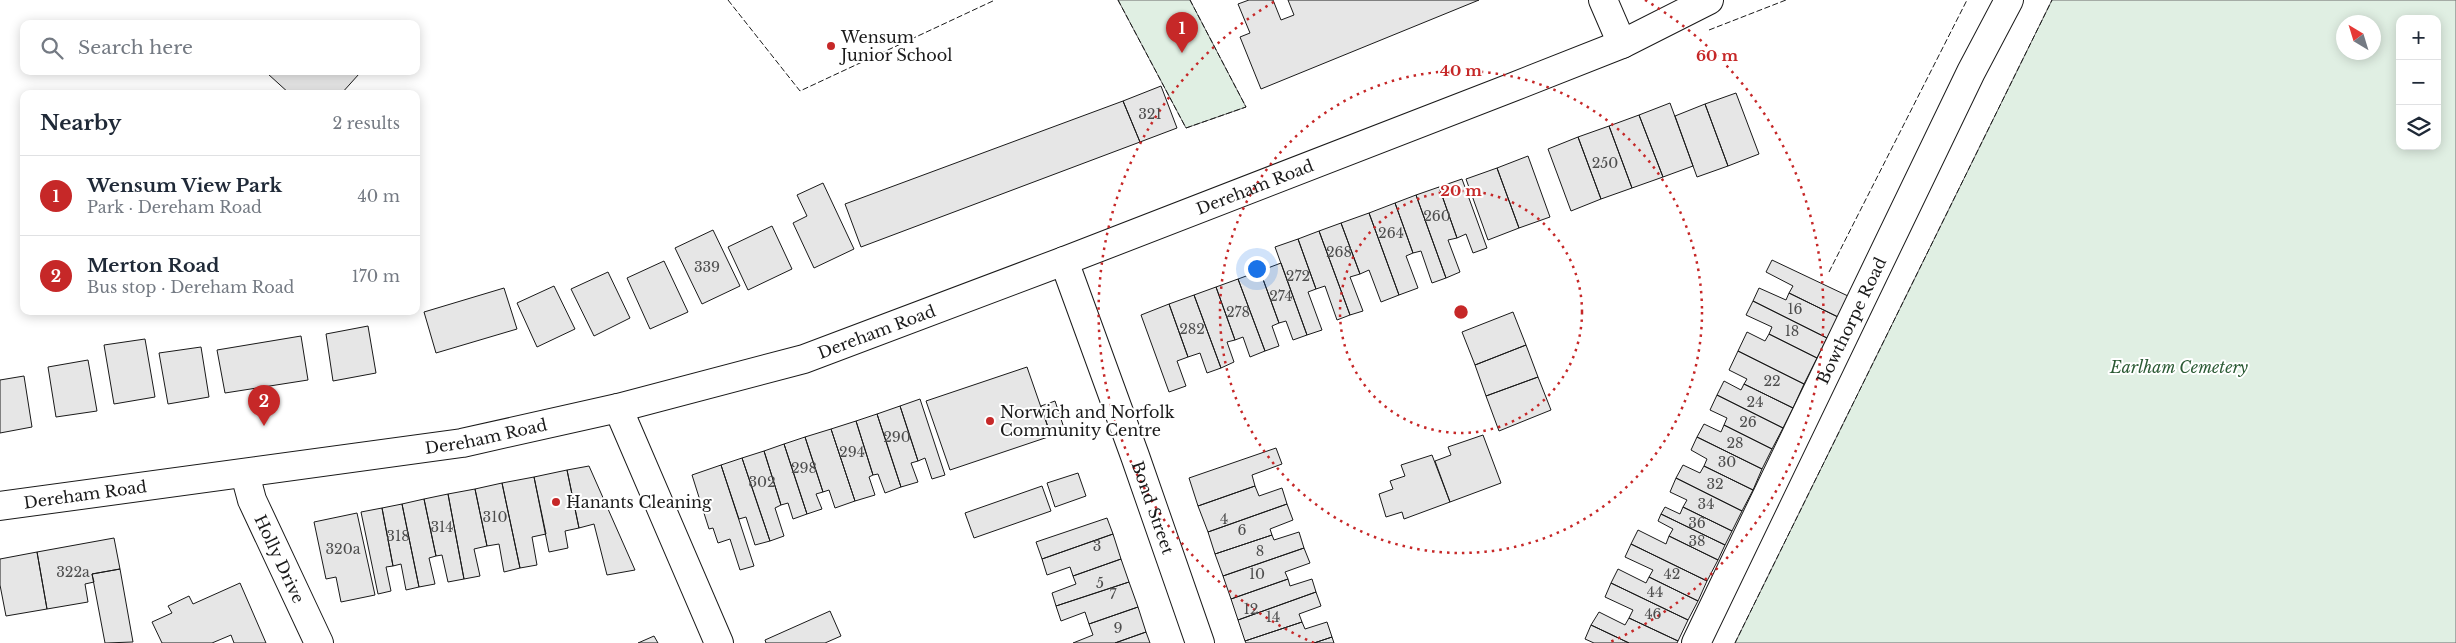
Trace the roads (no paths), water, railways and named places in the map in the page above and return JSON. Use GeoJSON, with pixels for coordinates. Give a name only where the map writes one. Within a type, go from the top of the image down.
{"type":"FeatureCollection","features":[{"type":"Feature","properties":{"kind":"main road"},"geometry":{"type":"LineString","coordinates":[[1603,0],[1622,44]]}},
{"type":"Feature","properties":{"kind":"main road","name":"Dereham Road"},"geometry":{"type":"LineString","coordinates":[[0,506],[440,447],[618,408],[804,359],[1064,261],[1622,44],[1709,0]]}},
{"type":"Feature","properties":{"kind":"main road","name":"Bowthorpe Road"},"geometry":{"type":"LineString","coordinates":[[1696,643],[1966,81],[2009,0]]}},
{"type":"Feature","properties":{"kind":"main road","name":"Bond Street"},"geometry":{"type":"LineString","coordinates":[[1064,261],[1136,456],[1200,643]]}},
{"type":"Feature","properties":{"kind":"main road"},"geometry":{"type":"LineString","coordinates":[[618,408],[719,643]]}},
{"type":"Feature","properties":{"kind":"main road","name":"Holly Drive"},"geometry":{"type":"LineString","coordinates":[[245,474],[252,500],[318,643]]}},
{"type":"Feature","properties":{"kind":"place","name":"Wensum Junior School"},"geometry":{"type":"Point","coordinates":[831,46]}},
{"type":"Feature","properties":{"kind":"place","name":"Wensum View Park"},"geometry":{"type":"Point","coordinates":[1182,53]}},
{"type":"Feature","properties":{"kind":"place","name":"Norwich and Norfolk Community Centre"},"geometry":{"type":"Point","coordinates":[990,421]}},
{"type":"Feature","properties":{"kind":"place","name":"Merton Road"},"geometry":{"type":"Point","coordinates":[264,426]}},
{"type":"Feature","properties":{"kind":"place","name":"Hanants Cleaning"},"geometry":{"type":"Point","coordinates":[556,502]}},
{"type":"Feature","properties":{"kind":"park label","name":"Earlham Cemetery"},"geometry":{"type":"Point","coordinates":[2179,367]}}]}
